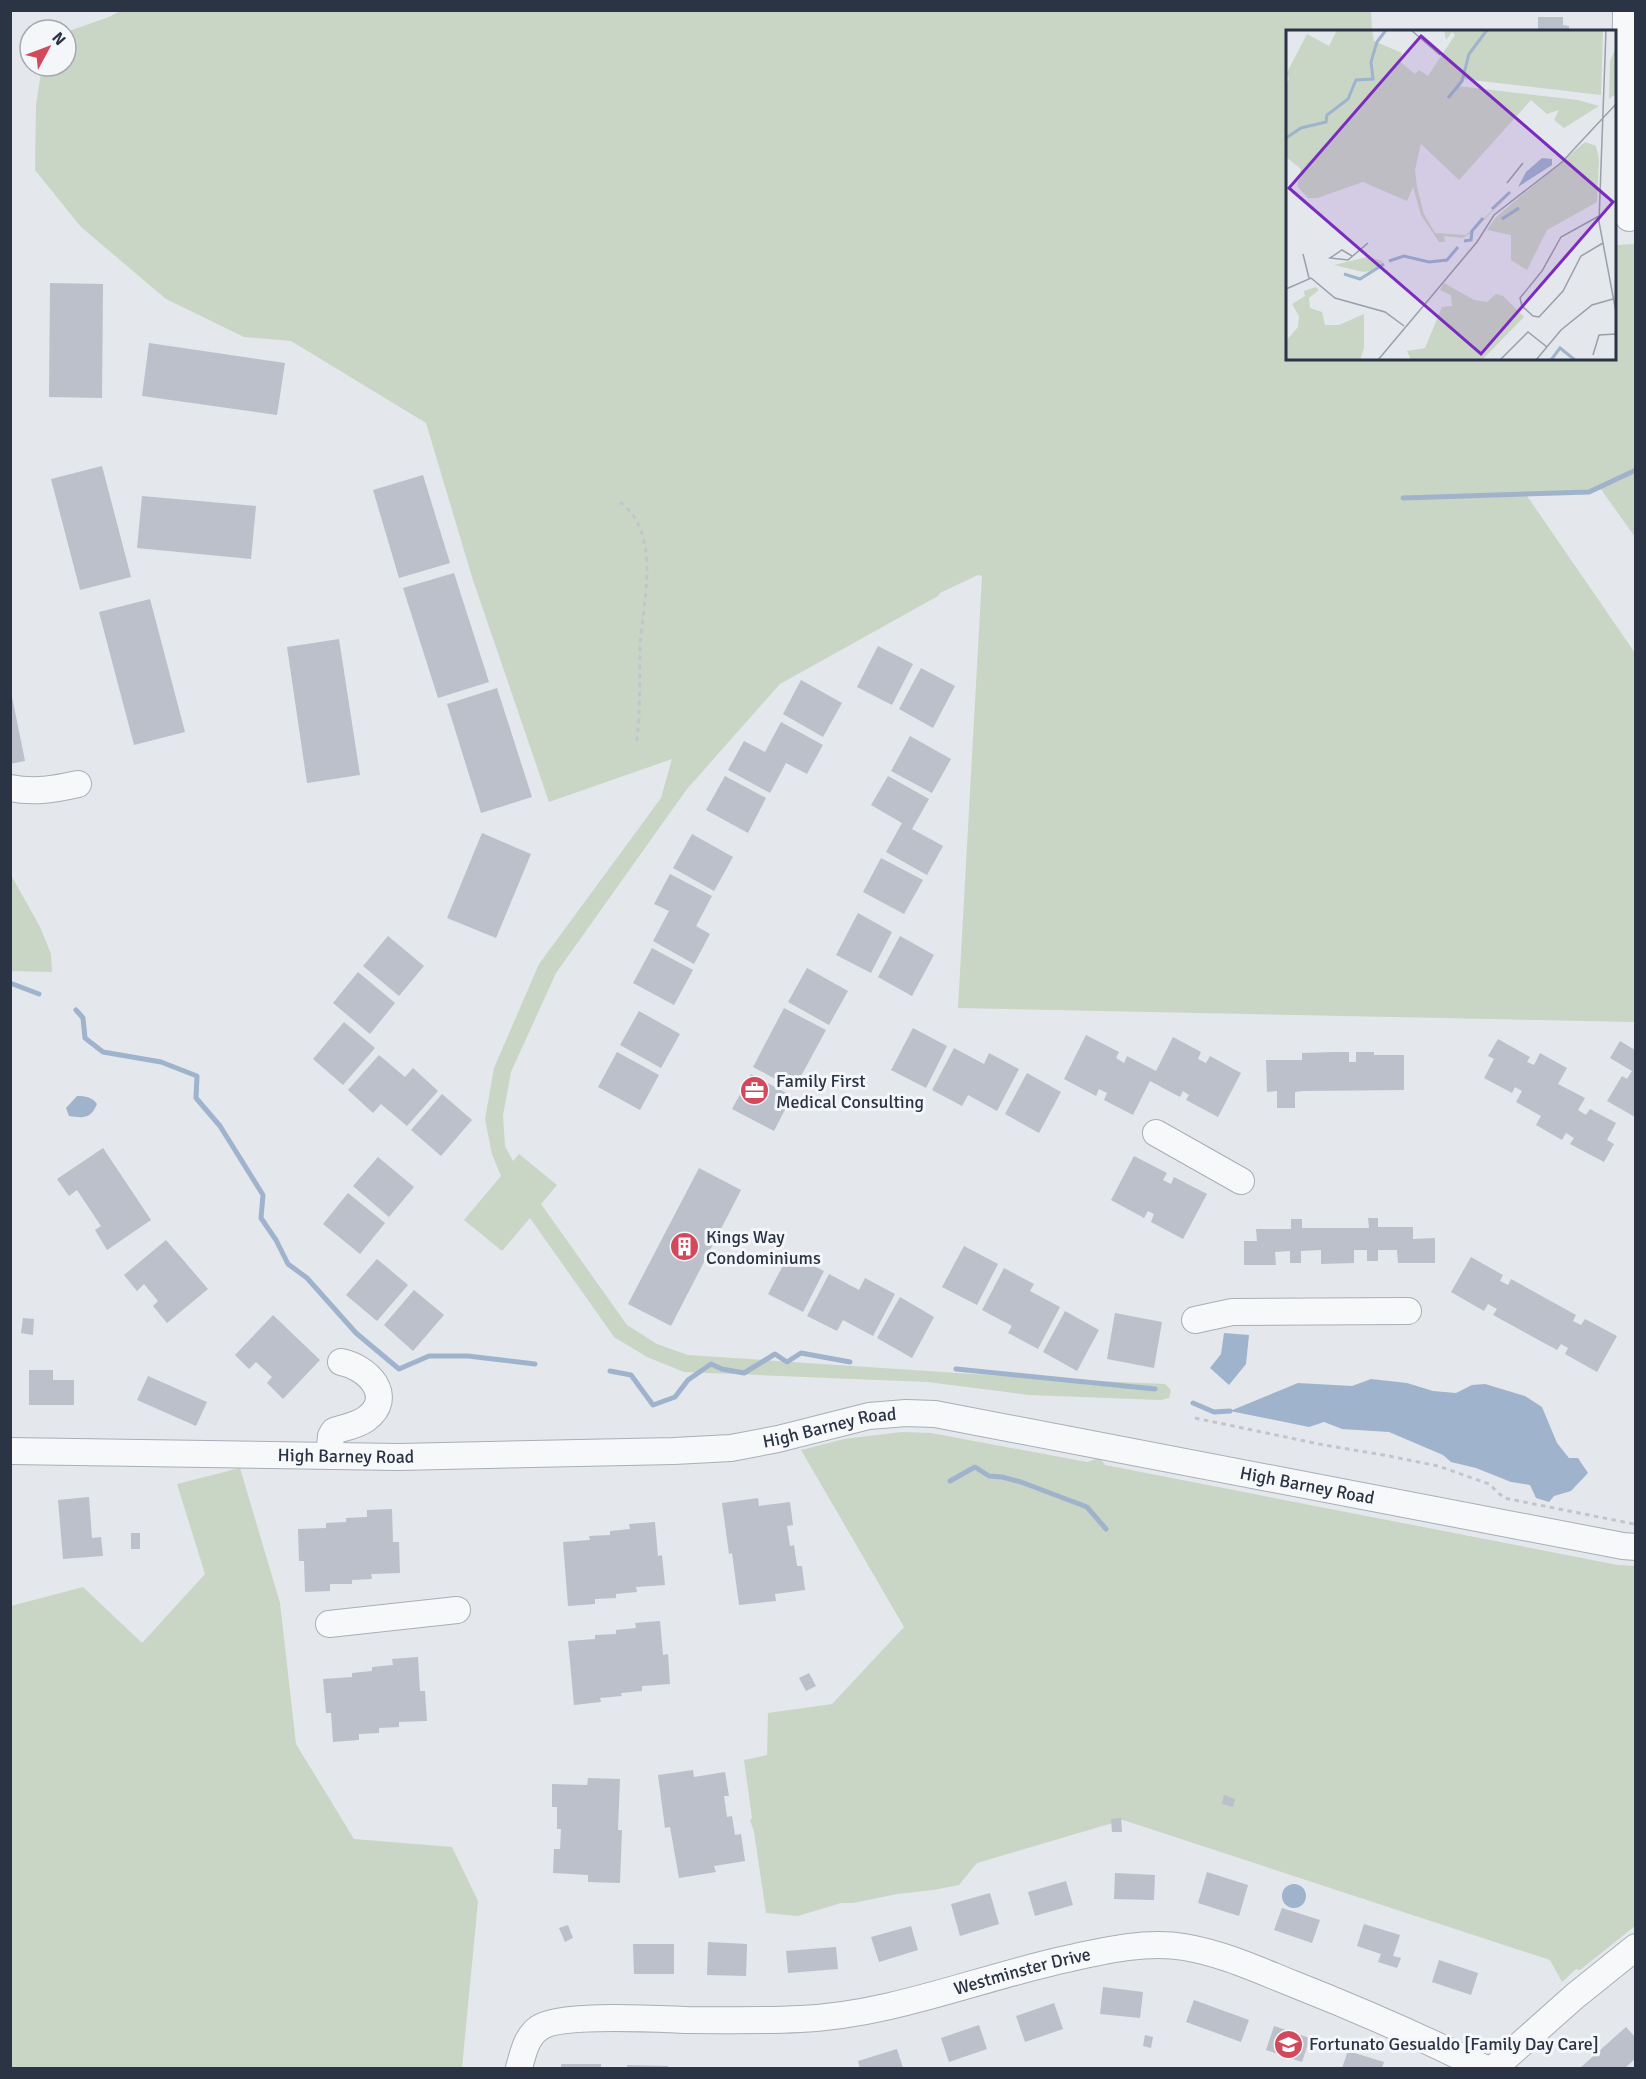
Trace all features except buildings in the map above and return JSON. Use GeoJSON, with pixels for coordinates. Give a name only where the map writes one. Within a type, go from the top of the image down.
{"type":"FeatureCollection","features":[{"type":"Feature","properties":{"kind":"street"},"geometry":{"type":"LineString","coordinates":[[1626,10],[1625,173],[1629,219]]}},
{"type":"Feature","properties":{"kind":"street"},"geometry":{"type":"LineString","coordinates":[[10,788],[27,791],[48,790],[78,784]]}},
{"type":"Feature","properties":{"kind":"street"},"geometry":{"type":"LineString","coordinates":[[1156,1133],[1241,1181]]}},
{"type":"Feature","properties":{"kind":"street"},"geometry":{"type":"LineString","coordinates":[[1195,1320],[1232,1312],[1408,1311]]}},
{"type":"Feature","properties":{"kind":"street"},"geometry":{"type":"LineString","coordinates":[[329,1456],[331,1436],[334,1431],[367,1418],[378,1403],[377,1388],[373,1379],[354,1364],[341,1362]]}},
{"type":"Feature","properties":{"kind":"street","name":"High Barney Road"},"geometry":{"type":"LineString","coordinates":[[10,1451],[398,1457],[580,1454],[731,1448],[778,1439],[869,1416],[935,1414],[1635,1547]]}},
{"type":"Feature","properties":{"kind":"street"},"geometry":{"type":"LineString","coordinates":[[329,1624],[457,1610]]}},
{"type":"Feature","properties":{"kind":"street","name":"Westminster Drive"},"geometry":{"type":"LineString","coordinates":[[519,2068],[530,2036],[538,2028],[555,2021],[604,2018],[801,2019],[844,2016],[911,2001],[1048,1963],[1106,1950],[1151,1945],[1208,1952],[1234,1960],[1372,2015],[1484,2068]]}},
{"type":"Feature","properties":{"kind":"street"},"geometry":{"type":"LineString","coordinates":[[1494,2068],[1575,1996],[1635,1947]]}},
{"type":"Feature","properties":{"kind":"path"},"geometry":{"type":"LineString","coordinates":[[620,502],[633,515],[641,533],[646,555],[646,601],[640,643],[640,722],[636,745]]}},
{"type":"Feature","properties":{"kind":"path"},"geometry":{"type":"LineString","coordinates":[[1195,1418],[1438,1466],[1489,1484],[1503,1498],[1635,1524]]}},
{"type":"Feature","properties":{"kind":"green space"},"geometry":{"type":"Polygon","coordinates":[[[120,11],[1371,11],[1372,30],[1286,30],[1286,360],[1616,360],[1616,245],[1635,244],[1635,537],[1600,488],[1525,493],[1635,653],[1635,1022],[958,1008],[982,576],[978,575],[940,593],[780,684],[687,789],[556,973],[511,1072],[503,1115],[505,1146],[513,1161],[519,1154],[557,1185],[541,1204],[627,1325],[657,1344],[688,1355],[1033,1378],[1165,1384],[1171,1390],[1169,1398],[1161,1400],[1029,1395],[928,1382],[684,1372],[647,1357],[614,1337],[530,1218],[502,1251],[464,1220],[501,1176],[492,1154],[485,1119],[494,1068],[539,964],[661,798],[672,759],[549,802],[472,577],[426,423],[291,341],[244,337],[166,299],[81,227],[35,170],[36,105],[40,78],[78,78],[78,28],[120,11]]]}},
{"type":"Feature","properties":{"kind":"green space"},"geometry":{"type":"Polygon","coordinates":[[[11,875],[40,927],[51,954],[52,972],[11,971],[11,875]]]}},
{"type":"Feature","properties":{"kind":"green space"},"geometry":{"type":"Polygon","coordinates":[[[902,1432],[931,1433],[1087,1462],[1100,1458],[1105,1465],[1618,1565],[1635,1566],[1635,1926],[1562,1982],[1550,1960],[1123,1820],[977,1863],[959,1885],[853,1903],[841,1903],[798,1916],[766,1913],[754,1832],[750,1820],[752,1818],[744,1760],[767,1755],[768,1713],[832,1704],[904,1627],[801,1450],[844,1439],[902,1432]]]}},
{"type":"Feature","properties":{"kind":"green space"},"geometry":{"type":"Polygon","coordinates":[[[240,1468],[280,1603],[296,1744],[354,1839],[452,1847],[478,1901],[462,2068],[11,2068],[11,1606],[83,1587],[142,1643],[205,1574],[177,1484],[240,1468]]]}},
{"type":"Feature","properties":{"kind":"water"},"geometry":{"type":"Polygon","coordinates":[[[77,1096],[89,1097],[97,1104],[89,1115],[69,1116],[66,1108],[77,1096]]]}},
{"type":"Feature","properties":{"kind":"water"},"geometry":{"type":"Polygon","coordinates":[[[1224,1333],[1249,1335],[1246,1364],[1229,1385],[1210,1368],[1221,1354],[1224,1333]]]}},
{"type":"Feature","properties":{"kind":"water"},"geometry":{"type":"Polygon","coordinates":[[[1371,1379],[1407,1383],[1433,1391],[1456,1393],[1472,1385],[1485,1384],[1525,1396],[1542,1407],[1557,1443],[1569,1458],[1578,1458],[1588,1473],[1571,1491],[1554,1496],[1549,1502],[1536,1498],[1530,1485],[1511,1482],[1476,1468],[1451,1462],[1443,1455],[1389,1432],[1342,1429],[1324,1422],[1309,1427],[1230,1411],[1298,1383],[1352,1386],[1371,1379]]]}},
{"type":"Feature","properties":{"kind":"water"},"geometry":{"type":"Polygon","coordinates":[[[1294,1884],[1303,1887],[1306,1896],[1303,1905],[1294,1908],[1285,1905],[1282,1896],[1285,1887],[1294,1884]]]}},
{"type":"Feature","properties":{"kind":"waterway"},"geometry":{"type":"LineString","coordinates":[[1403,498],[1589,492],[1636,470]]}},
{"type":"Feature","properties":{"kind":"waterway"},"geometry":{"type":"LineString","coordinates":[[10,983],[39,994]]}},
{"type":"Feature","properties":{"kind":"waterway"},"geometry":{"type":"LineString","coordinates":[[76,1010],[83,1018],[85,1038],[103,1052],[161,1062],[197,1076],[196,1098],[220,1126],[263,1195],[261,1218],[288,1264],[307,1278],[356,1333],[399,1369],[429,1356],[468,1356],[535,1364]]}},
{"type":"Feature","properties":{"kind":"waterway"},"geometry":{"type":"LineString","coordinates":[[610,1371],[631,1375],[653,1405],[675,1397],[688,1380],[711,1364],[722,1369],[744,1373],[775,1354],[787,1362],[801,1353],[850,1362]]}},
{"type":"Feature","properties":{"kind":"waterway"},"geometry":{"type":"LineString","coordinates":[[956,1369],[1155,1389]]}},
{"type":"Feature","properties":{"kind":"waterway"},"geometry":{"type":"LineString","coordinates":[[1193,1403],[1214,1412],[1230,1411]]}},
{"type":"Feature","properties":{"kind":"waterway"},"geometry":{"type":"LineString","coordinates":[[950,1481],[975,1467],[989,1476],[1021,1482],[1087,1507],[1106,1529]]}},
{"type":"Feature","properties":{"kind":"place","name":"Family First Medical Consulting"},"geometry":{"type":"Point","coordinates":[755,1091]}},
{"type":"Feature","properties":{"kind":"place","name":"Kings Way Condominiums"},"geometry":{"type":"Point","coordinates":[685,1247]}},
{"type":"Feature","properties":{"kind":"place","name":"Fortunato Gesualdo [Family Day Care]"},"geometry":{"type":"Point","coordinates":[1288,2044]}}]}
